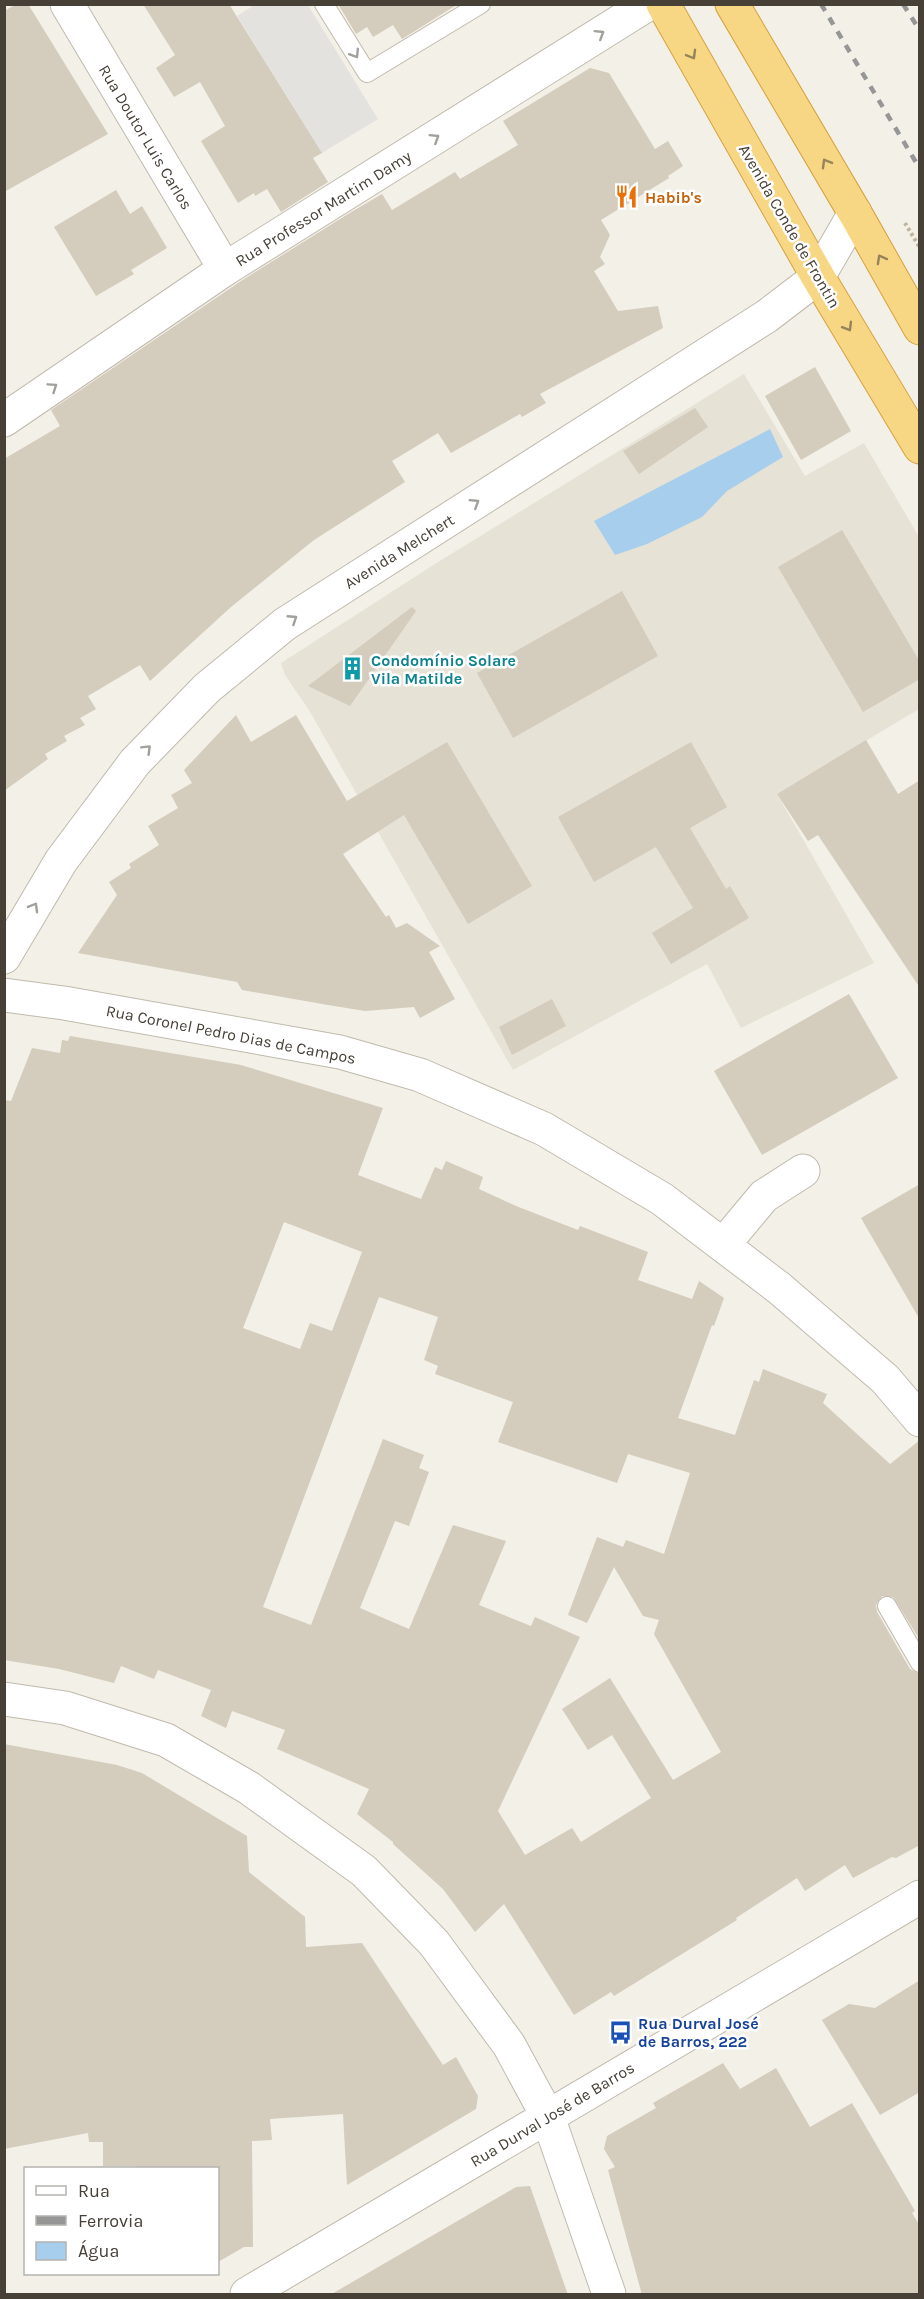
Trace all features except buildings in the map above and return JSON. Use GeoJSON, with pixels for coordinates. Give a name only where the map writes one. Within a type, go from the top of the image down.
{"type":"FeatureCollection","features":[{"type":"Feature","properties":{"kind":"highway","name":"Avenida Conde de Frontin"},"geometry":{"type":"LineString","coordinates":[[663,4],[818,277],[920,447]]}},
{"type":"Feature","properties":{"kind":"highway"},"geometry":{"type":"LineString","coordinates":[[732,4],[920,328]]}},
{"type":"Feature","properties":{"kind":"street","name":"Rua Doutor Luis Carlos"},"geometry":{"type":"LineString","coordinates":[[67,4],[225,269]]}},
{"type":"Feature","properties":{"kind":"street","name":"Rua Professor Martim Damy"},"geometry":{"type":"LineString","coordinates":[[4,420],[225,269],[648,4]]}},
{"type":"Feature","properties":{"kind":"street","name":"Avenida Melchert"},"geometry":{"type":"LineString","coordinates":[[4,957],[61,861],[135,762],[207,688],[285,624],[767,316],[818,277],[855,213]]}},
{"type":"Feature","properties":{"kind":"street","name":"Rua Coronel Pedro Dias de Campos"},"geometry":{"type":"LineString","coordinates":[[4,995],[75,1005],[339,1052],[420,1075],[544,1129],[662,1199],[779,1288],[885,1379],[920,1420]]}},
{"type":"Feature","properties":{"kind":"street"},"geometry":{"type":"LineString","coordinates":[[723,1245],[764,1196],[803,1171]]}},
{"type":"Feature","properties":{"kind":"street"},"geometry":{"type":"LineString","coordinates":[[4,1698],[64,1708],[166,1740],[249,1788],[364,1871],[441,1952],[509,2045],[548,2117],[609,2295]]}},
{"type":"Feature","properties":{"kind":"street","name":"Rua Durval José de Barros"},"geometry":{"type":"LineString","coordinates":[[247,2295],[920,1897]]}},
{"type":"Feature","properties":{"kind":"lane"},"geometry":{"type":"LineString","coordinates":[[324,4],[367,73],[481,4]]}},
{"type":"Feature","properties":{"kind":"lane"},"geometry":{"type":"LineString","coordinates":[[887,1606],[920,1663]]}},
{"type":"Feature","properties":{"kind":"shaded area"},"geometry":{"type":"Polygon","coordinates":[[[256,4],[308,5],[378,119],[322,153],[237,16],[256,4]]]}},
{"type":"Feature","properties":{"kind":"shaded area"},"geometry":{"type":"Polygon","coordinates":[[[744,374],[805,476],[864,443],[919,537],[919,709],[777,794],[874,963],[741,1028],[707,964],[513,1070],[309,710],[285,675],[281,663],[438,562],[744,374]]]}},
{"type":"Feature","properties":{"kind":"water"},"geometry":{"type":"Polygon","coordinates":[[[770,429],[783,457],[727,491],[702,517],[647,544],[615,555],[594,521],[770,429]]]}},
{"type":"Feature","properties":{"kind":"railway"},"geometry":{"type":"LineString","coordinates":[[821,4],[920,169]]}},
{"type":"Feature","properties":{"kind":"railway"},"geometry":{"type":"LineString","coordinates":[[903,4],[920,31]]}},
{"type":"Feature","properties":{"kind":"place","name":"Habib's"},"geometry":{"type":"Point","coordinates":[627,197]}},
{"type":"Feature","properties":{"kind":"place","name":"Condomínio Solare Vila Matilde"},"geometry":{"type":"Point","coordinates":[353,669]}},
{"type":"Feature","properties":{"kind":"place","name":"Rua Durval José de Barros, 222"},"geometry":{"type":"Point","coordinates":[620,2032]}}]}
